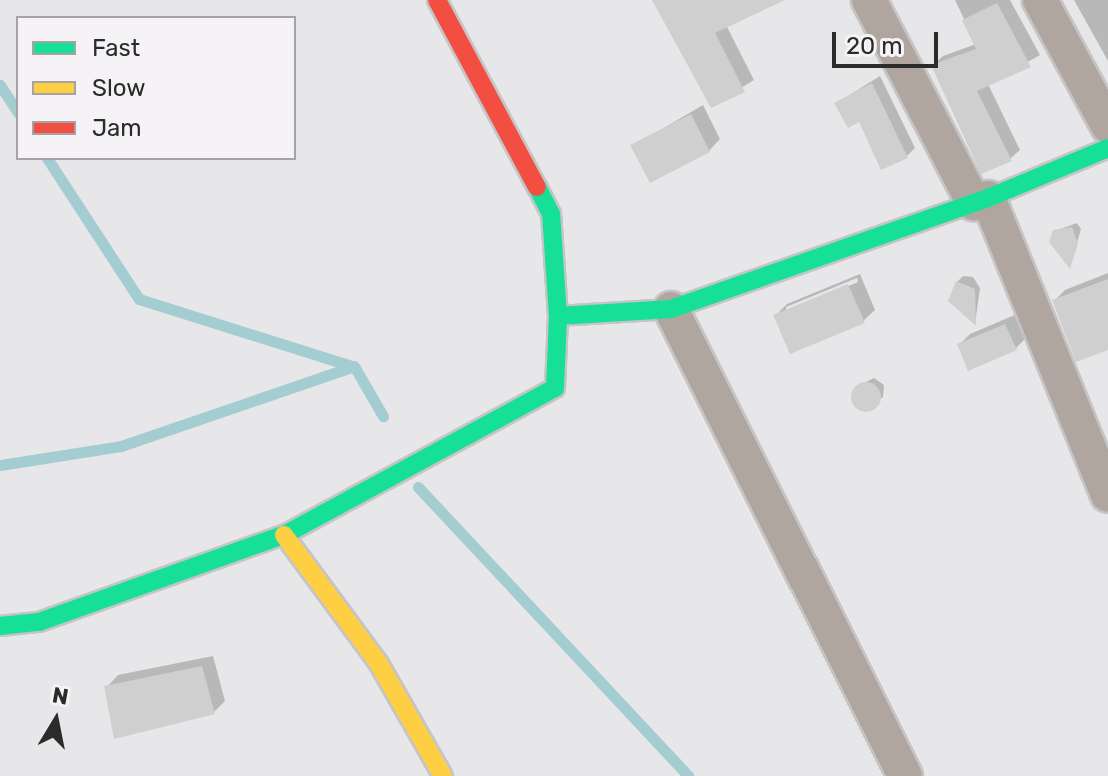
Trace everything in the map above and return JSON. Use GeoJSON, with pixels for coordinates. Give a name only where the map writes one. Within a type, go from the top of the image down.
{"type":"FeatureCollection","features":[{"type":"Feature","properties":{"kind":"street"},"geometry":{"type":"LineString","coordinates":[[0,626],[39,622],[284,535],[555,388],[558,316],[551,214],[437,0]]}},
{"type":"Feature","properties":{"kind":"street"},"geometry":{"type":"LineString","coordinates":[[869,0],[981,200],[1108,495]]}},
{"type":"Feature","properties":{"kind":"street"},"geometry":{"type":"LineString","coordinates":[[1040,0],[1108,126]]}},
{"type":"Feature","properties":{"kind":"street"},"geometry":{"type":"LineString","coordinates":[[558,316],[671,309],[981,200],[1108,148]]}},
{"type":"Feature","properties":{"kind":"street"},"geometry":{"type":"LineString","coordinates":[[671,309],[905,776]]}},
{"type":"Feature","properties":{"kind":"street"},"geometry":{"type":"LineString","coordinates":[[284,535],[379,664],[443,776]]}},
{"type":"Feature","properties":{"kind":"building"},"geometry":{"type":"Polygon","coordinates":[[[652,0],[785,0],[715,33],[745,92],[711,108],[652,0]]]}},
{"type":"Feature","properties":{"kind":"building"},"geometry":{"type":"Polygon","coordinates":[[[997,3],[1031,67],[977,91],[1012,161],[981,174],[931,65],[976,49],[962,20],[997,3]]]}},
{"type":"Feature","properties":{"kind":"building"},"geometry":{"type":"Polygon","coordinates":[[[872,83],[908,158],[881,170],[859,122],[848,128],[834,103],[872,83]]]}},
{"type":"Feature","properties":{"kind":"building"},"geometry":{"type":"Polygon","coordinates":[[[691,114],[710,152],[650,183],[630,145],[691,114]]]}},
{"type":"Feature","properties":{"kind":"building"},"geometry":{"type":"Polygon","coordinates":[[[1072,227],[1078,244],[1070,269],[1049,242],[1053,230],[1072,227]]]}},
{"type":"Feature","properties":{"kind":"building"},"geometry":{"type":"Polygon","coordinates":[[[1108,279],[1108,350],[1076,362],[1052,300],[1108,279]]]}},
{"type":"Feature","properties":{"kind":"building"},"geometry":{"type":"Polygon","coordinates":[[[956,281],[975,289],[976,326],[948,301],[956,281]]]}},
{"type":"Feature","properties":{"kind":"building"},"geometry":{"type":"Polygon","coordinates":[[[848,284],[865,323],[790,354],[773,315],[848,284]]]}},
{"type":"Feature","properties":{"kind":"building"},"geometry":{"type":"Polygon","coordinates":[[[1005,324],[1017,350],[968,371],[957,344],[1005,324]]]}},
{"type":"Feature","properties":{"kind":"building"},"geometry":{"type":"Polygon","coordinates":[[[866,382],[876,387],[881,397],[876,407],[866,412],[856,407],[851,397],[856,387],[866,382]]]}},
{"type":"Feature","properties":{"kind":"building"},"geometry":{"type":"Polygon","coordinates":[[[202,666],[215,714],[114,739],[104,686],[202,666]]]}},
{"type":"Feature","properties":{"kind":"waterway"},"geometry":{"type":"LineString","coordinates":[[0,85],[16,110]]}},
{"type":"Feature","properties":{"kind":"waterway"},"geometry":{"type":"LineString","coordinates":[[48,160],[139,299],[352,366]]}},
{"type":"Feature","properties":{"kind":"waterway"},"geometry":{"type":"LineString","coordinates":[[0,465],[121,446],[354,366],[383,416]]}},
{"type":"Feature","properties":{"kind":"waterway"},"geometry":{"type":"LineString","coordinates":[[418,487],[688,776]]}},
{"type":"Feature","properties":{"kind":"traffic: fast"},"geometry":{"type":"LineString","coordinates":[[558,316],[671,309],[988,198],[1108,148]]}},
{"type":"Feature","properties":{"kind":"traffic: fast"},"geometry":{"type":"LineString","coordinates":[[0,626],[39,622],[284,535],[555,388],[558,316],[551,214],[537,187]]}},
{"type":"Feature","properties":{"kind":"traffic: slow"},"geometry":{"type":"LineString","coordinates":[[284,535],[379,664],[443,776]]}},
{"type":"Feature","properties":{"kind":"traffic: jam"},"geometry":{"type":"LineString","coordinates":[[437,0],[537,187]]}}]}
